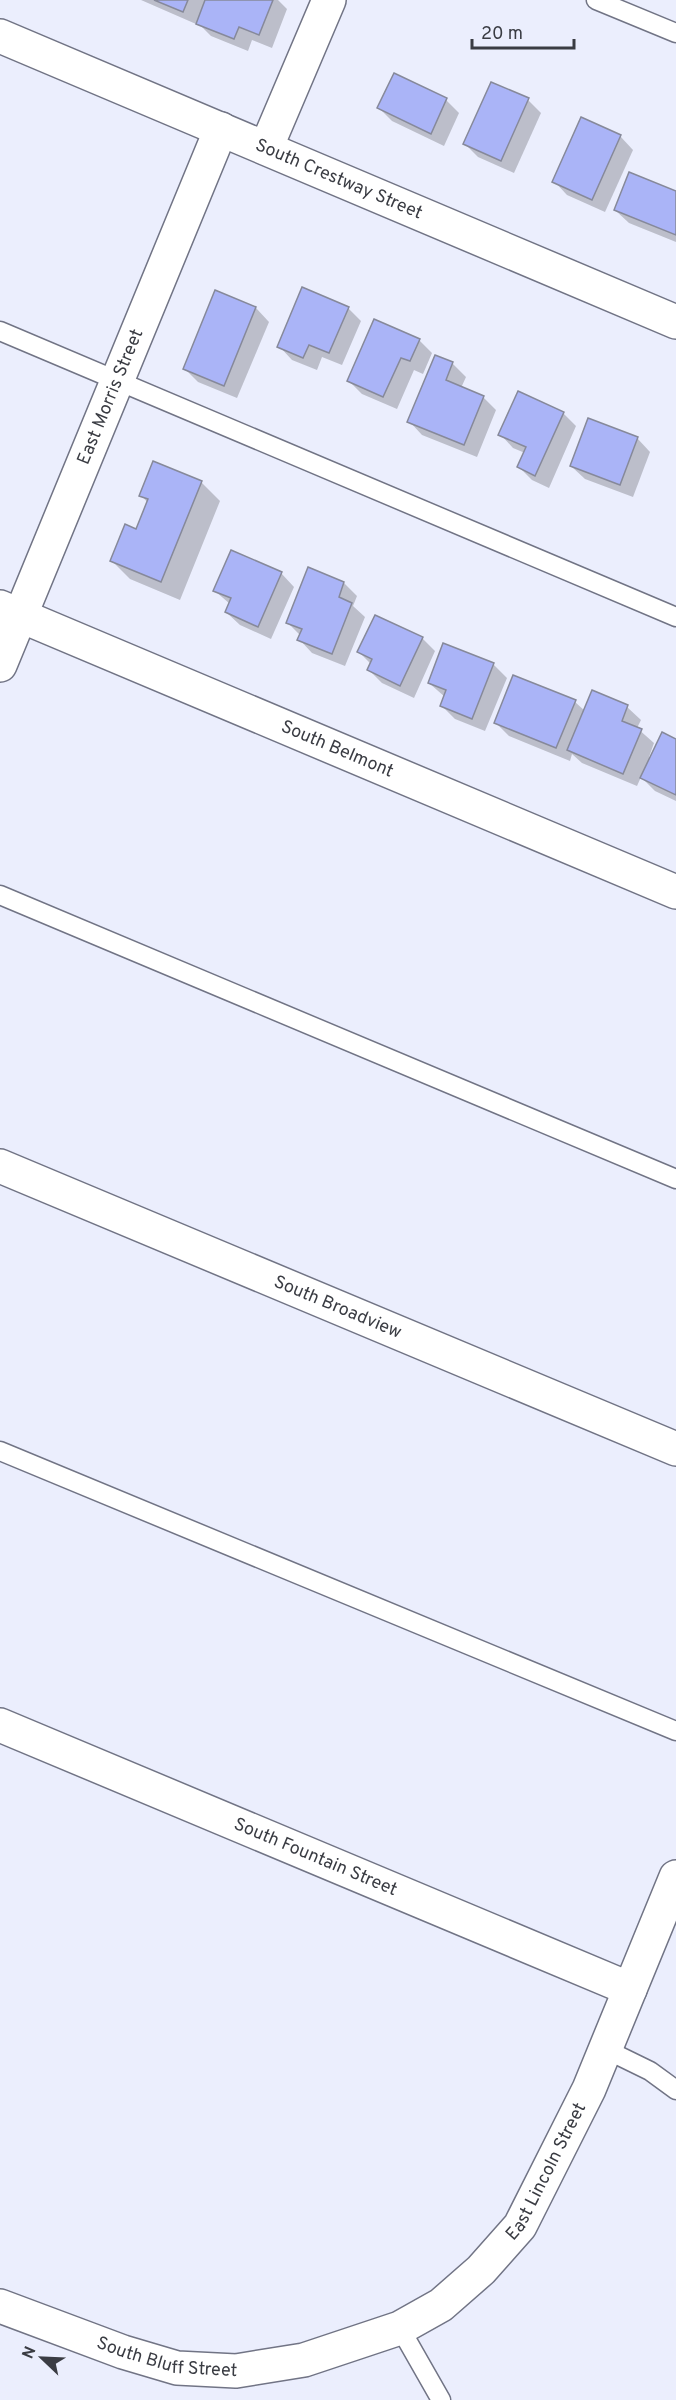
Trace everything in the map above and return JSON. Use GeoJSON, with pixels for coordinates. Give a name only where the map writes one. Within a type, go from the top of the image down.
{"type":"FeatureCollection","features":[{"type":"Feature","properties":{"kind":"street"},"geometry":{"type":"LineString","coordinates":[[266,148],[329,0]]}},
{"type":"Feature","properties":{"kind":"street","name":"South Crestway Street"},"geometry":{"type":"LineString","coordinates":[[0,36],[676,322]]}},
{"type":"Feature","properties":{"kind":"street","name":"East Morris Street"},"geometry":{"type":"LineString","coordinates":[[0,665],[10,611],[117,380],[221,129]]}},
{"type":"Feature","properties":{"kind":"street","name":"South Belmont"},"geometry":{"type":"LineString","coordinates":[[10,611],[676,892]]}},
{"type":"Feature","properties":{"kind":"street","name":"South Broadview"},"geometry":{"type":"LineString","coordinates":[[0,1166],[676,1449]]}},
{"type":"Feature","properties":{"kind":"street","name":"South Fountain Street"},"geometry":{"type":"LineString","coordinates":[[0,1725],[630,1989]]}},
{"type":"Feature","properties":{"kind":"street","name":"East Lincoln Street"},"geometry":{"type":"LineString","coordinates":[[304,2360],[400,2328],[441,2305],[482,2270],[520,2226],[589,2089],[676,1877]]}},
{"type":"Feature","properties":{"kind":"street","name":"South Bluff Street"},"geometry":{"type":"LineString","coordinates":[[0,2306],[123,2352],[177,2368],[236,2370],[304,2360]]}},
{"type":"Feature","properties":{"kind":"lane"},"geometry":{"type":"LineString","coordinates":[[596,0],[676,33]]}},
{"type":"Feature","properties":{"kind":"lane"},"geometry":{"type":"LineString","coordinates":[[0,331],[676,617]]}},
{"type":"Feature","properties":{"kind":"lane"},"geometry":{"type":"LineString","coordinates":[[0,895],[676,1179]]}},
{"type":"Feature","properties":{"kind":"lane"},"geometry":{"type":"LineString","coordinates":[[0,1451],[676,1731]]}},
{"type":"Feature","properties":{"kind":"lane"},"geometry":{"type":"LineString","coordinates":[[605,2049],[674,2083]]}},
{"type":"Feature","properties":{"kind":"lane"},"geometry":{"type":"LineString","coordinates":[[400,2328],[441,2400]]}},
{"type":"Feature","properties":{"kind":"building"},"geometry":{"type":"Polygon","coordinates":[[[154,0],[188,0],[183,12],[154,0]]]}},
{"type":"Feature","properties":{"kind":"building"},"geometry":{"type":"Polygon","coordinates":[[[205,0],[273,0],[259,35],[239,27],[234,39],[196,24],[205,0]]]}},
{"type":"Feature","properties":{"kind":"building"},"geometry":{"type":"Polygon","coordinates":[[[394,73],[447,98],[431,134],[377,108],[394,73]]]}},
{"type":"Feature","properties":{"kind":"building"},"geometry":{"type":"Polygon","coordinates":[[[491,82],[529,98],[501,161],[463,144],[491,82]]]}},
{"type":"Feature","properties":{"kind":"building"},"geometry":{"type":"Polygon","coordinates":[[[581,117],[621,135],[592,200],[552,182],[581,117]]]}},
{"type":"Feature","properties":{"kind":"building"},"geometry":{"type":"Polygon","coordinates":[[[629,172],[676,191],[676,235],[614,210],[629,172]]]}},
{"type":"Feature","properties":{"kind":"building"},"geometry":{"type":"Polygon","coordinates":[[[302,287],[349,307],[329,353],[309,345],[303,358],[277,347],[302,287]]]}},
{"type":"Feature","properties":{"kind":"building"},"geometry":{"type":"Polygon","coordinates":[[[215,290],[256,307],[224,386],[183,369],[215,290]]]}},
{"type":"Feature","properties":{"kind":"building"},"geometry":{"type":"Polygon","coordinates":[[[374,319],[420,339],[410,361],[401,358],[383,397],[347,381],[374,319]]]}},
{"type":"Feature","properties":{"kind":"building"},"geometry":{"type":"Polygon","coordinates":[[[435,355],[453,362],[446,380],[484,396],[464,445],[407,422],[435,355]]]}},
{"type":"Feature","properties":{"kind":"building"},"geometry":{"type":"Polygon","coordinates":[[[518,391],[564,412],[535,476],[517,467],[526,447],[498,435],[518,391]]]}},
{"type":"Feature","properties":{"kind":"building"},"geometry":{"type":"Polygon","coordinates":[[[588,418],[638,437],[620,485],[570,466],[588,418]]]}},
{"type":"Feature","properties":{"kind":"building"},"geometry":{"type":"Polygon","coordinates":[[[153,461],[202,481],[161,582],[110,561],[125,524],[136,529],[148,499],[139,496],[153,461]]]}},
{"type":"Feature","properties":{"kind":"building"},"geometry":{"type":"Polygon","coordinates":[[[231,550],[282,572],[258,627],[225,612],[231,598],[213,591],[231,550]]]}},
{"type":"Feature","properties":{"kind":"building"},"geometry":{"type":"Polygon","coordinates":[[[308,567],[344,582],[339,597],[352,603],[332,654],[297,640],[302,629],[286,623],[308,567]]]}},
{"type":"Feature","properties":{"kind":"building"},"geometry":{"type":"Polygon","coordinates":[[[375,615],[423,637],[400,686],[367,670],[372,659],[357,652],[375,615]]]}},
{"type":"Feature","properties":{"kind":"building"},"geometry":{"type":"Polygon","coordinates":[[[443,643],[494,663],[472,719],[440,706],[446,690],[428,683],[443,643]]]}},
{"type":"Feature","properties":{"kind":"building"},"geometry":{"type":"Polygon","coordinates":[[[513,675],[576,700],[556,748],[494,723],[513,675]]]}},
{"type":"Feature","properties":{"kind":"building"},"geometry":{"type":"Polygon","coordinates":[[[592,690],[628,705],[622,721],[642,729],[623,774],[567,750],[592,690]]]}},
{"type":"Feature","properties":{"kind":"building"},"geometry":{"type":"Polygon","coordinates":[[[662,732],[676,739],[676,795],[640,778],[662,732]]]}}]}
